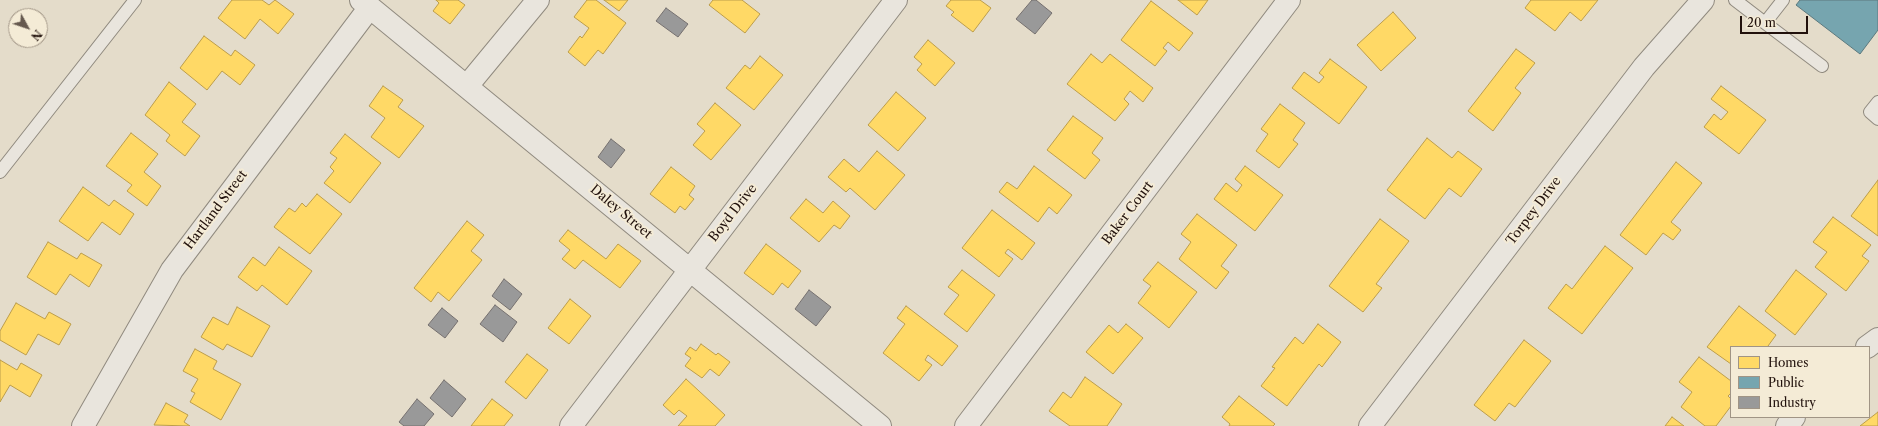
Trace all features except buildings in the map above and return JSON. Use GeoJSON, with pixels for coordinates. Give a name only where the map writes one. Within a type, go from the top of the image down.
{"type":"FeatureCollection","features":[{"type":"Feature","properties":{"kind":"street"},"geometry":{"type":"LineString","coordinates":[[468,86],[538,0]]}},
{"type":"Feature","properties":{"kind":"street","name":"Boyd Drive"},"geometry":{"type":"LineString","coordinates":[[571,426],[689,269],[896,0]]}},
{"type":"Feature","properties":{"kind":"street","name":"Baker Court"},"geometry":{"type":"LineString","coordinates":[[966,426],[1289,0]]}},
{"type":"Feature","properties":{"kind":"street","name":"Torpey Drive"},"geometry":{"type":"LineString","coordinates":[[1370,426],[1644,67],[1703,0]]}},
{"type":"Feature","properties":{"kind":"street","name":"Daley Street"},"geometry":{"type":"LineString","coordinates":[[365,4],[468,86],[880,426]]}},
{"type":"Feature","properties":{"kind":"street","name":"Hartland Street"},"geometry":{"type":"LineString","coordinates":[[83,426],[172,270],[365,4]]}},
{"type":"Feature","properties":{"kind":"street"},"geometry":{"type":"LineString","coordinates":[[1868,346],[1878,339]]}},
{"type":"Feature","properties":{"kind":"street"},"geometry":{"type":"LineString","coordinates":[[1787,426],[1793,418]]}},
{"type":"Feature","properties":{"kind":"lane"},"geometry":{"type":"LineString","coordinates":[[0,172],[134,0]]}},
{"type":"Feature","properties":{"kind":"lane"},"geometry":{"type":"LineString","coordinates":[[1735,0],[1822,66]]}},
{"type":"Feature","properties":{"kind":"lane"},"geometry":{"type":"LineString","coordinates":[[1765,23],[1783,0]]}},
{"type":"Feature","properties":{"kind":"lane"},"geometry":{"type":"LineString","coordinates":[[1878,102],[1870,112],[1878,119]]}}]}
